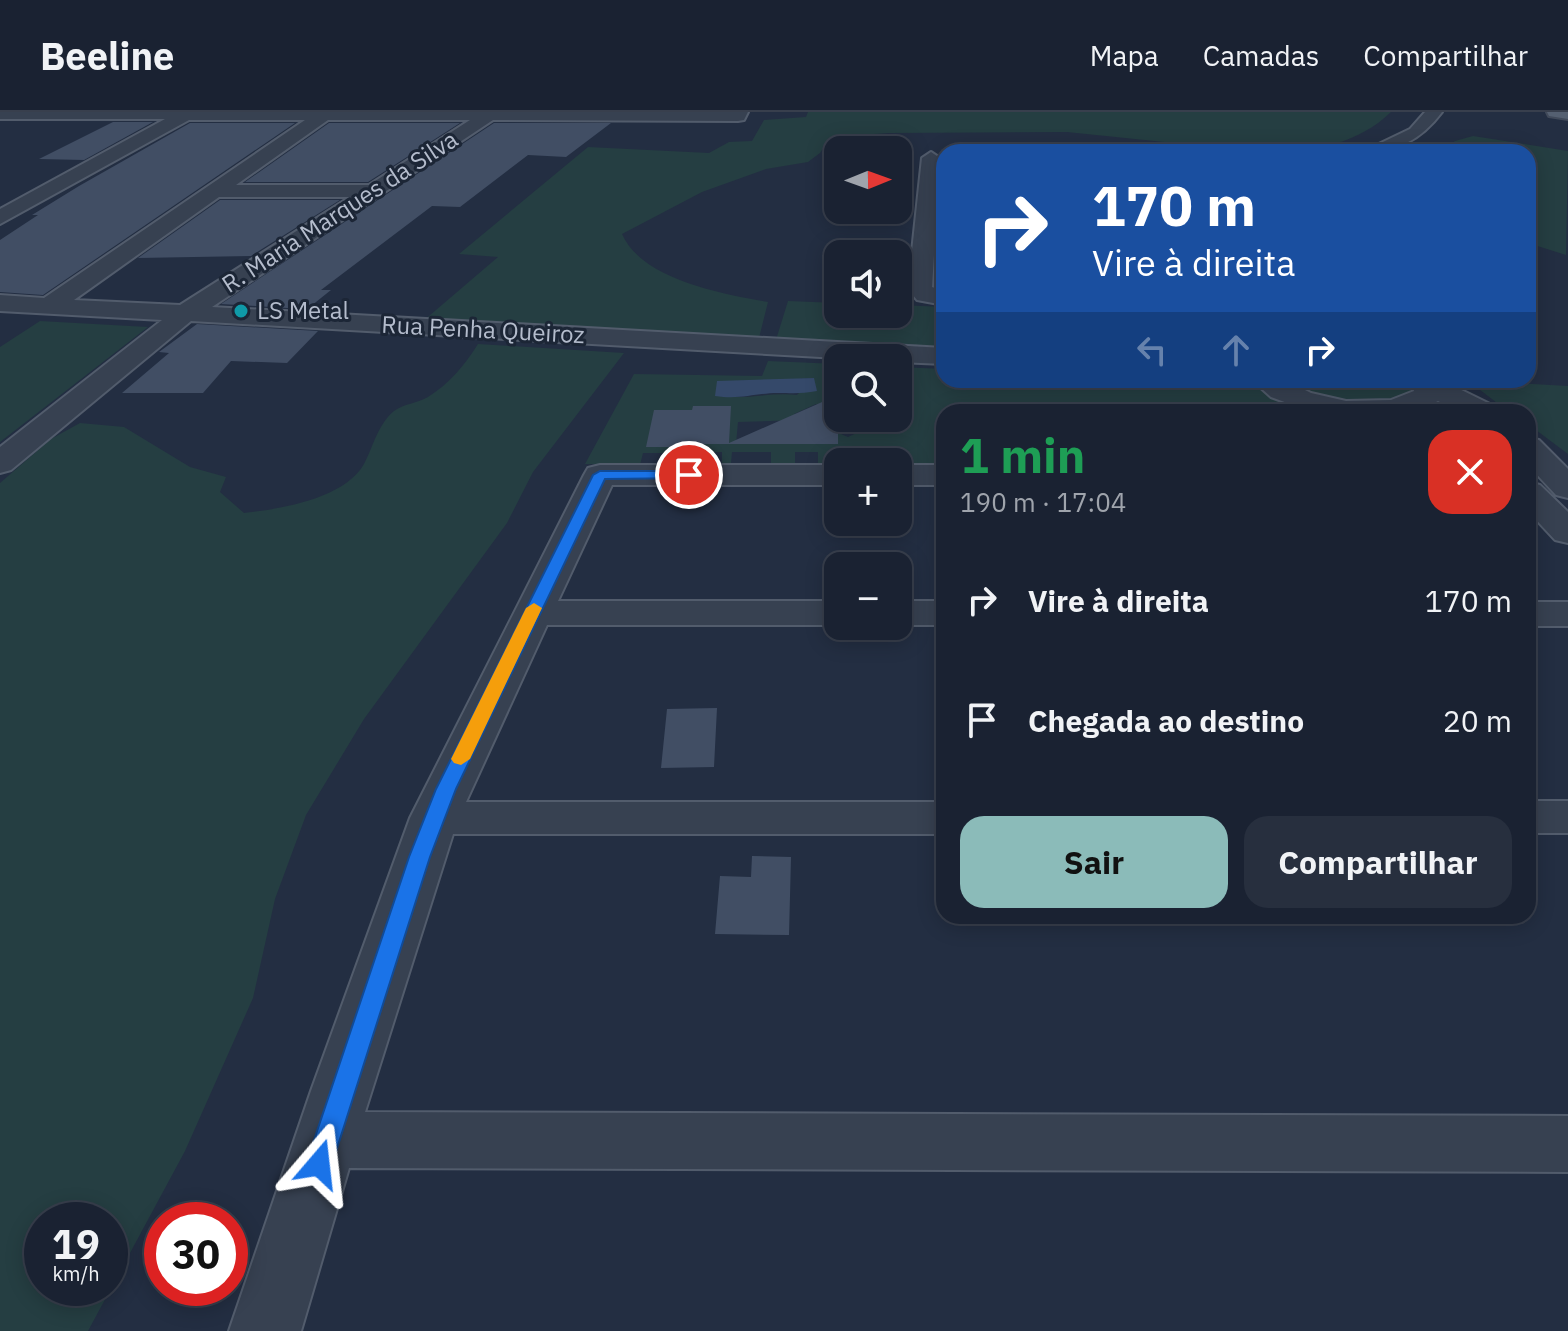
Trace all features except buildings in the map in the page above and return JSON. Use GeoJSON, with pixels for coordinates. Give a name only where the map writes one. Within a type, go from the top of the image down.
{"type":"FeatureCollection","features":[{"type":"Feature","properties":{"kind":"main road"},"geometry":{"type":"LineString","coordinates":[[1555,112],[1568,114]]}},
{"type":"Feature","properties":{"kind":"street"},"geometry":{"type":"LineString","coordinates":[[1390,144],[1416,133],[1434,112]]}},
{"type":"Feature","properties":{"kind":"street"},"geometry":{"type":"LineString","coordinates":[[0,218],[188,113]]}},
{"type":"Feature","properties":{"kind":"street"},"geometry":{"type":"LineString","coordinates":[[50,305],[326,113]]}},
{"type":"Feature","properties":{"kind":"street"},"geometry":{"type":"LineString","coordinates":[[0,114],[739,114]]}},
{"type":"Feature","properties":{"kind":"street","name":"R. Maria Marques da Silva"},"geometry":{"type":"LineString","coordinates":[[0,463],[186,313],[492,114]]}},
{"type":"Feature","properties":{"kind":"street"},"geometry":{"type":"LineString","coordinates":[[1424,144],[1438,137]]}},
{"type":"Feature","properties":{"kind":"street"},"geometry":{"type":"LineString","coordinates":[[931,158],[936,197],[920,289],[926,295],[936,297]]}},
{"type":"Feature","properties":{"kind":"street"},"geometry":{"type":"LineString","coordinates":[[212,191],[374,191]]}},
{"type":"Feature","properties":{"kind":"street","name":"Rua Penha Queiroz"},"geometry":{"type":"LineString","coordinates":[[0,303],[936,356]]}},
{"type":"Feature","properties":{"kind":"street"},"geometry":{"type":"LineString","coordinates":[[1277,388],[1320,404]]}},
{"type":"Feature","properties":{"kind":"street"},"geometry":{"type":"LineString","coordinates":[[1416,404],[1428,395],[1427,388]]}},
{"type":"Feature","properties":{"kind":"street"},"geometry":{"type":"LineString","coordinates":[[1438,388],[1468,404]]}},
{"type":"Feature","properties":{"kind":"street"},"geometry":{"type":"LineString","coordinates":[[1536,460],[1549,481],[1568,532]]}},
{"type":"Feature","properties":{"kind":"street"},"geometry":{"type":"LineString","coordinates":[[265,1331],[434,818],[600,475],[824,475]]}},
{"type":"Feature","properties":{"kind":"street"},"geometry":{"type":"LineString","coordinates":[[912,475],[936,475]]}},
{"type":"Feature","properties":{"kind":"street"},"geometry":{"type":"LineString","coordinates":[[531,613],[824,613]]}},
{"type":"Feature","properties":{"kind":"street"},"geometry":{"type":"LineString","coordinates":[[912,613],[936,613]]}},
{"type":"Feature","properties":{"kind":"street"},"geometry":{"type":"LineString","coordinates":[[1536,614],[1568,614]]}},
{"type":"Feature","properties":{"kind":"street"},"geometry":{"type":"LineString","coordinates":[[1536,817],[1568,817]]}},
{"type":"Feature","properties":{"kind":"street"},"geometry":{"type":"LineString","coordinates":[[434,818],[936,818]]}},
{"type":"Feature","properties":{"kind":"street"},"geometry":{"type":"LineString","coordinates":[[326,1140],[1568,1144]]}},
{"type":"Feature","properties":{"kind":"green space"},"geometry":{"type":"Polygon","coordinates":[[[808,112],[1391,112],[1370,129],[1333,144],[1177,144],[1067,132],[824,136],[824,147],[808,162],[766,169],[702,192],[622,234],[632,250],[665,274],[707,289],[768,302],[759,338],[422,322],[498,257],[459,254],[588,147],[709,153],[729,142],[752,141],[764,120],[806,117],[808,112]]]}},
{"type":"Feature","properties":{"kind":"green space"},"geometry":{"type":"Polygon","coordinates":[[[1473,136],[1524,144],[1451,144],[1473,136]]]}},
{"type":"Feature","properties":{"kind":"green space"},"geometry":{"type":"Polygon","coordinates":[[[1536,146],[1568,151],[1566,255],[1536,246],[1536,146]]]}},
{"type":"Feature","properties":{"kind":"green space"},"geometry":{"type":"Polygon","coordinates":[[[788,301],[824,302],[824,328],[912,328],[912,306],[936,307],[936,352],[912,350],[912,344],[775,343],[788,301]]]}},
{"type":"Feature","properties":{"kind":"green space"},"geometry":{"type":"Polygon","coordinates":[[[40,321],[148,327],[0,442],[0,347],[40,321]]]}},
{"type":"Feature","properties":{"kind":"green space"},"geometry":{"type":"Polygon","coordinates":[[[478,344],[624,353],[533,472],[507,523],[364,719],[306,815],[275,899],[253,998],[185,1151],[158,1202],[144,1202],[144,1227],[128,1257],[128,1202],[24,1202],[24,1306],[101,1306],[88,1331],[0,1331],[0,483],[51,439],[80,423],[124,427],[190,467],[226,477],[220,492],[244,513],[275,509],[310,500],[342,486],[364,464],[388,416],[436,392],[456,374],[478,344]]]}},
{"type":"Feature","properties":{"kind":"green space"},"geometry":{"type":"Polygon","coordinates":[[[768,361],[824,363],[824,407],[816,404],[794,414],[805,420],[738,422],[736,444],[833,444],[836,432],[848,437],[858,432],[912,432],[912,368],[936,369],[936,388],[1261,388],[1296,404],[936,404],[936,464],[912,464],[912,448],[824,448],[824,463],[818,463],[818,452],[795,452],[795,464],[771,464],[771,452],[732,452],[731,463],[722,463],[722,452],[691,452],[689,463],[666,463],[667,453],[643,453],[640,465],[585,464],[634,374],[762,376],[768,361]],[[814,378],[764,381],[715,395],[797,395],[814,378]]]}},
{"type":"Feature","properties":{"kind":"green space"},"geometry":{"type":"Polygon","coordinates":[[[1536,384],[1568,386],[1568,454],[1536,430],[1536,404],[1498,404],[1478,388],[1536,388],[1536,384]]]}},
{"type":"Feature","properties":{"kind":"green space"},"geometry":{"type":"Polygon","coordinates":[[[1294,388],[1416,388],[1417,393],[1393,404],[1324,401],[1294,388]]]}},
{"type":"Feature","properties":{"kind":"water"},"geometry":{"type":"Polygon","coordinates":[[[814,378],[817,391],[715,396],[717,381],[814,378]]]}},
{"type":"Feature","properties":{"kind":"slow traffic"},"geometry":{"type":"LineString","coordinates":[[461,759],[534,608]]}},
{"type":"Feature","properties":{"kind":"place","name":"LS Metal"},"geometry":{"type":"Point","coordinates":[241,311]}},
{"type":"Feature","properties":{"kind":"route"},"geometry":{"type":"LineString","coordinates":[[319,1164],[420,857],[446,789],[600,475],[689,475]]}}]}
